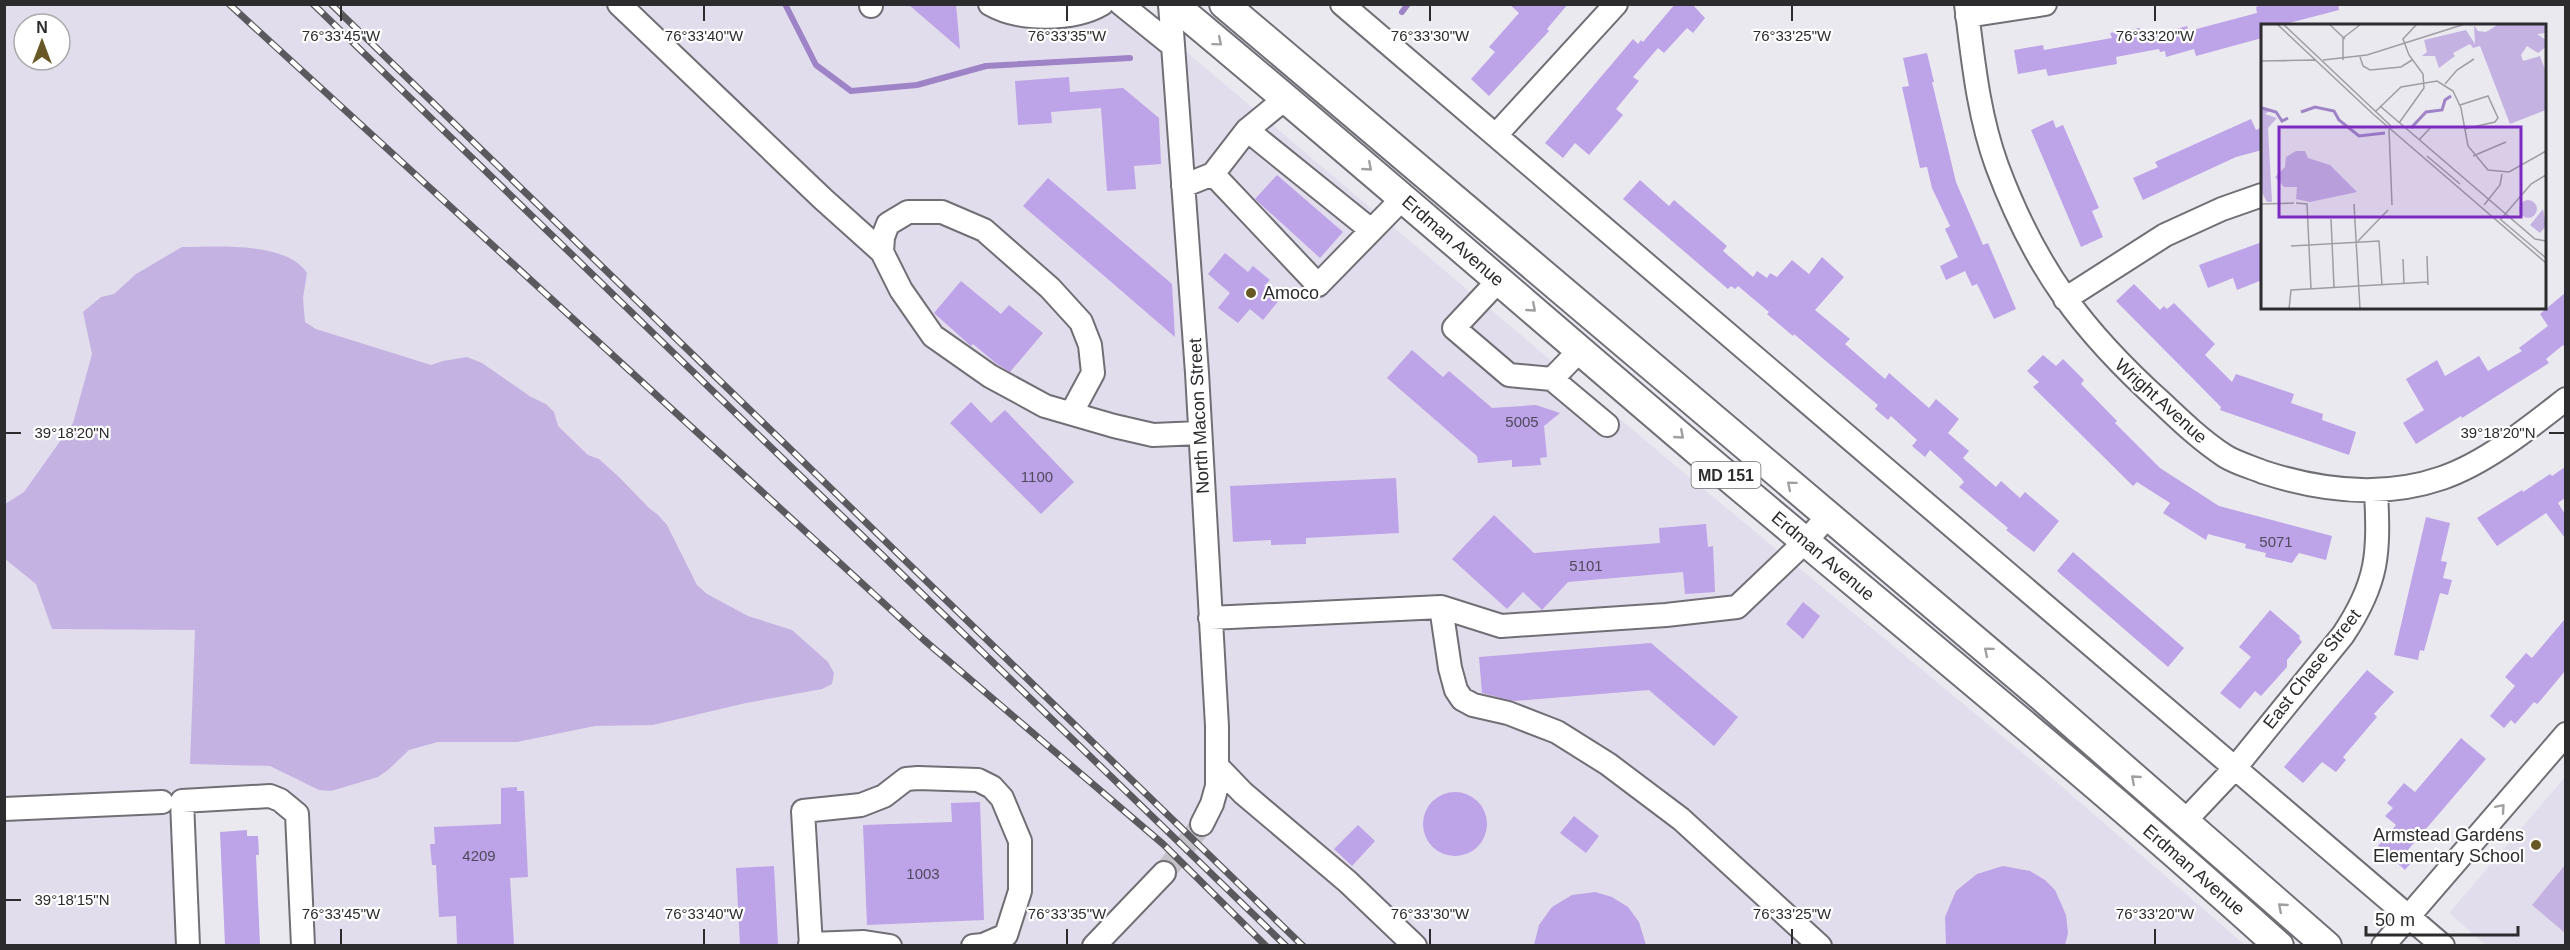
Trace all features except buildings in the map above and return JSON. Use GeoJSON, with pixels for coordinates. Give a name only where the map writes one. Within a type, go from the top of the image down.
{"type":"FeatureCollection","features":[{"type":"Feature","properties":{"kind":"main road","name":"Erdman Avenue"},"geometry":{"type":"LineString","coordinates":[[1172,4],[1286,98],[1806,542],[2170,848],[2279,945]]}},
{"type":"Feature","properties":{"kind":"main road","name":"Erdman Avenue"},"geometry":{"type":"LineString","coordinates":[[1224,4],[2034,690],[2327,945]]}},
{"type":"Feature","properties":{"kind":"street"},"geometry":{"type":"LineString","coordinates":[[619,4],[806,183],[882,252],[901,290],[933,336],[990,376],[1045,406],[1153,435],[1200,433]]}},
{"type":"Feature","properties":{"kind":"street"},"geometry":{"type":"LineString","coordinates":[[990,4],[1016,13],[1065,15],[1092,10],[1102,4]]}},
{"type":"Feature","properties":{"kind":"street"},"geometry":{"type":"LineString","coordinates":[[1121,4],[1173,46]]}},
{"type":"Feature","properties":{"kind":"street","name":"North Macon Street"},"geometry":{"type":"LineString","coordinates":[[1172,4],[1200,433],[1217,766],[1212,804],[1202,824]]}},
{"type":"Feature","properties":{"kind":"street"},"geometry":{"type":"LineString","coordinates":[[1342,4],[2443,945]]}},
{"type":"Feature","properties":{"kind":"street"},"geometry":{"type":"LineString","coordinates":[[1496,135],[1616,4]]}},
{"type":"Feature","properties":{"kind":"street"},"geometry":{"type":"LineString","coordinates":[[1966,10],[2045,4]]}},
{"type":"Feature","properties":{"kind":"street","name":"Wright Avenue"},"geometry":{"type":"LineString","coordinates":[[1966,10],[1984,123],[1997,166],[2034,250],[2065,300],[2097,342],[2131,377],[2187,427],[2226,457],[2289,480],[2352,490],[2376,490],[2416,485],[2443,477],[2470,465],[2532,426],[2565,399]]}},
{"type":"Feature","properties":{"kind":"street"},"geometry":{"type":"LineString","coordinates":[[1183,186],[1213,174],[1247,130],[1286,98]]}},
{"type":"Feature","properties":{"kind":"street"},"geometry":{"type":"LineString","coordinates":[[1247,130],[1371,230]]}},
{"type":"Feature","properties":{"kind":"street"},"geometry":{"type":"LineString","coordinates":[[1213,174],[1318,285],[1403,198]]}},
{"type":"Feature","properties":{"kind":"street"},"geometry":{"type":"LineString","coordinates":[[2065,300],[2165,235],[2222,209],[2261,195]]}},
{"type":"Feature","properties":{"kind":"street"},"geometry":{"type":"LineString","coordinates":[[882,252],[883,237],[888,224],[908,212],[942,212],[984,230],[1050,288],[1081,322],[1090,345],[1093,373],[1072,412]]}},
{"type":"Feature","properties":{"kind":"street"},"geometry":{"type":"LineString","coordinates":[[1499,280],[1454,328],[1509,375],[1552,379],[1607,425]]}},
{"type":"Feature","properties":{"kind":"street"},"geometry":{"type":"LineString","coordinates":[[1552,379],[1580,350]]}},
{"type":"Feature","properties":{"kind":"street","name":"East Chase Street"},"geometry":{"type":"LineString","coordinates":[[2184,822],[2235,768],[2343,635],[2356,615],[2367,594],[2378,544],[2376,490]]}},
{"type":"Feature","properties":{"kind":"street"},"geometry":{"type":"LineString","coordinates":[[1210,618],[1441,607],[1502,626],[1666,615],[1737,607],[1806,542],[1828,516]]}},
{"type":"Feature","properties":{"kind":"street"},"geometry":{"type":"LineString","coordinates":[[1441,607],[1450,668],[1456,690],[1462,699],[1473,705],[1523,718],[1557,732],[1608,764],[1681,819],[1820,945]]}},
{"type":"Feature","properties":{"kind":"street"},"geometry":{"type":"LineString","coordinates":[[2383,945],[2565,734]]}},
{"type":"Feature","properties":{"kind":"street"},"geometry":{"type":"LineString","coordinates":[[1217,766],[1243,793],[1348,882],[1415,945]]}},
{"type":"Feature","properties":{"kind":"street"},"geometry":{"type":"LineString","coordinates":[[890,945],[864,942],[811,944],[803,811],[861,805],[884,796],[906,780],[918,778],[978,780],[992,787],[1002,798],[1020,841],[1020,891],[1006,935],[983,945],[973,945]]}},
{"type":"Feature","properties":{"kind":"street"},"geometry":{"type":"LineString","coordinates":[[4,809],[270,796],[280,800],[297,814],[303,945]]}},
{"type":"Feature","properties":{"kind":"street"},"geometry":{"type":"LineString","coordinates":[[172,801],[188,945]]}},
{"type":"Feature","properties":{"kind":"street"},"geometry":{"type":"LineString","coordinates":[[1094,945],[1164,873]]}},
{"type":"Feature","properties":{"kind":"shaded area"},"geometry":{"type":"Polygon","coordinates":[[[5,4],[1131,5],[1665,457],[2037,765],[2245,945],[307,945],[301,829],[276,798],[179,801],[186,945],[5,946],[5,4]]]}},
{"type":"Feature","properties":{"kind":"shaded area"},"geometry":{"type":"Polygon","coordinates":[[[182,247],[250,248],[284,255],[307,273],[303,298],[305,322],[316,329],[431,365],[467,357],[482,363],[531,397],[546,404],[554,412],[558,426],[588,455],[599,459],[620,478],[667,525],[697,585],[707,594],[748,616],[792,630],[828,662],[834,673],[832,684],[822,689],[746,703],[653,725],[595,726],[517,742],[438,742],[409,750],[378,777],[331,791],[319,790],[270,766],[190,764],[195,630],[52,629],[36,584],[4,558],[5,504],[24,492],[73,423],[92,354],[83,312],[101,297],[114,294],[136,274],[182,247]]]}},
{"type":"Feature","properties":{"kind":"shaded area","name":"Armstead Gardens Elementary School"},"geometry":{"type":"Polygon","coordinates":[[[2565,777],[2565,945],[2486,945],[2449,913],[2565,777]]]}},
{"type":"Feature","properties":{"kind":"shaded area"},"geometry":{"type":"Polygon","coordinates":[[[2565,865],[2565,933],[2532,905],[2565,865]]]}},
{"type":"Feature","properties":{"kind":"waterway"},"geometry":{"type":"LineString","coordinates":[[785,4],[816,65],[851,91],[917,85],[986,66],[1130,58]]}},
{"type":"Feature","properties":{"kind":"waterway"},"geometry":{"type":"LineString","coordinates":[[1402,12],[1408,4]]}},
{"type":"Feature","properties":{"kind":"tunnel"},"geometry":{"type":"LineString","coordinates":[[1164,873],[1202,824]]}},
{"type":"Feature","properties":{"kind":"railway"},"geometry":{"type":"LineString","coordinates":[[229,4],[924,640],[1163,844],[1266,946]]}},
{"type":"Feature","properties":{"kind":"railway"},"geometry":{"type":"LineString","coordinates":[[313,4],[1286,946]]}},
{"type":"Feature","properties":{"kind":"railway"},"geometry":{"type":"LineString","coordinates":[[331,4],[1303,946]]}},
{"type":"Feature","properties":{"kind":"place","name":"Amoco"},"geometry":{"type":"Point","coordinates":[1251,293]}},
{"type":"Feature","properties":{"kind":"place","name":"Armstead Gardens Elementary School"},"geometry":{"type":"Point","coordinates":[2536,845]}}]}
